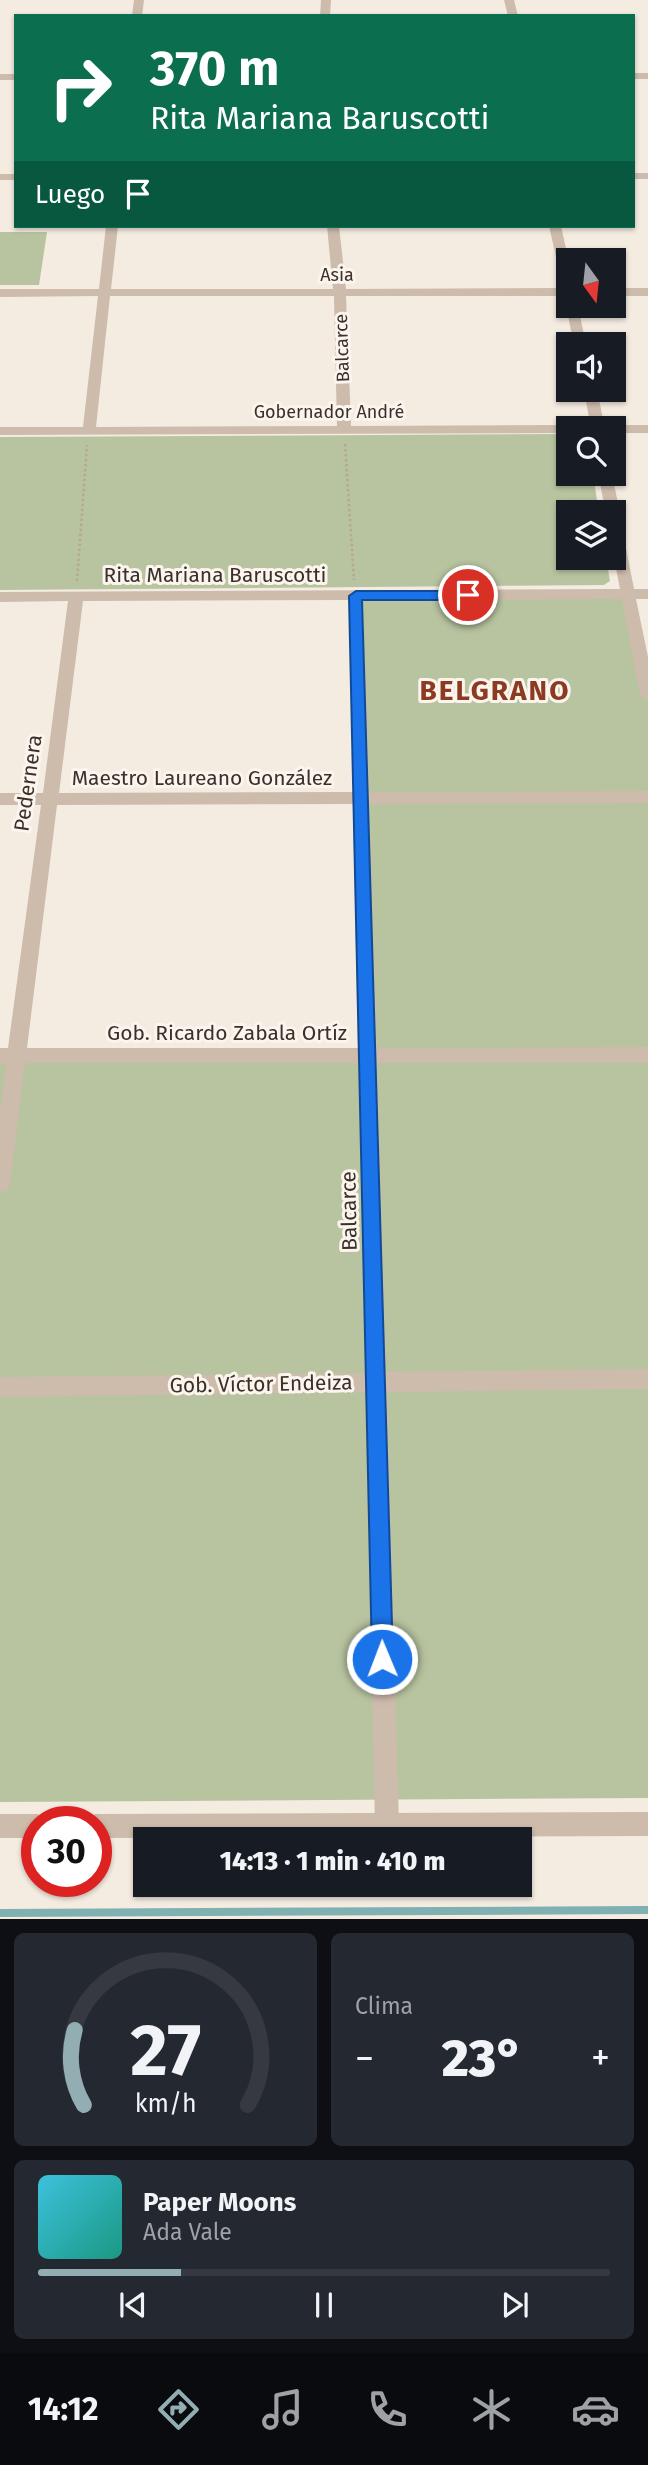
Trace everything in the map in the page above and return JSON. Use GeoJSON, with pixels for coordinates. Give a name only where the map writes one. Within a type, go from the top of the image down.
{"type":"FeatureCollection","features":[{"type":"Feature","properties":{"kind":"street"},"geometry":{"type":"LineString","coordinates":[[89,431],[112,228]]}},
{"type":"Feature","properties":{"kind":"street","name":"Balcarce"},"geometry":{"type":"LineString","coordinates":[[334,228],[344,429]]}},
{"type":"Feature","properties":{"kind":"street"},"geometry":{"type":"LineString","coordinates":[[555,228],[560,248]]}},
{"type":"Feature","properties":{"kind":"street","name":"Asia"},"geometry":{"type":"LineString","coordinates":[[0,293],[556,291]]}},
{"type":"Feature","properties":{"kind":"street"},"geometry":{"type":"LineString","coordinates":[[626,292],[648,292]]}},
{"type":"Feature","properties":{"kind":"street","name":"Gobernador André"},"geometry":{"type":"LineString","coordinates":[[0,431],[556,429]]}},
{"type":"Feature","properties":{"kind":"street"},"geometry":{"type":"LineString","coordinates":[[626,429],[648,429]]}},
{"type":"Feature","properties":{"kind":"street"},"geometry":{"type":"LineString","coordinates":[[623,570],[648,696]]}},
{"type":"Feature","properties":{"kind":"street","name":"Rita Mariana Baruscotti"},"geometry":{"type":"LineString","coordinates":[[0,597],[648,594]]}},
{"type":"Feature","properties":{"kind":"street","name":"Balcarce"},"geometry":{"type":"LineString","coordinates":[[356,596],[387,1825]]}},
{"type":"Feature","properties":{"kind":"street","name":"Pedernera"},"geometry":{"type":"LineString","coordinates":[[0,1184],[8,1056],[49,799],[76,597]]}},
{"type":"Feature","properties":{"kind":"street","name":"Maestro Laureano González"},"geometry":{"type":"LineString","coordinates":[[0,799],[648,797]]}},
{"type":"Feature","properties":{"kind":"street","name":"Gob. Ricardo Zabala Ortíz"},"geometry":{"type":"LineString","coordinates":[[8,1056],[648,1055]]}},
{"type":"Feature","properties":{"kind":"street","name":"Gob. Víctor Endeiza"},"geometry":{"type":"LineString","coordinates":[[0,1387],[648,1379]]}},
{"type":"Feature","properties":{"kind":"street"},"geometry":{"type":"LineString","coordinates":[[112,1826],[648,1824]]}},
{"type":"Feature","properties":{"kind":"street"},"geometry":{"type":"LineString","coordinates":[[0,1826],[21,1826]]}},
{"type":"Feature","properties":{"kind":"path"},"geometry":{"type":"LineString","coordinates":[[344,429],[356,596]]}},
{"type":"Feature","properties":{"kind":"path"},"geometry":{"type":"LineString","coordinates":[[76,597],[89,431]]}},
{"type":"Feature","properties":{"kind":"green space"},"geometry":{"type":"Polygon","coordinates":[[[0,232],[47,232],[39,285],[0,285],[0,232]]]}},
{"type":"Feature","properties":{"kind":"green space"},"geometry":{"type":"Polygon","coordinates":[[[556,434],[556,486],[595,486],[597,500],[556,500],[556,570],[608,570],[610,581],[604,585],[0,590],[0,437],[556,434]]]}},
{"type":"Feature","properties":{"kind":"green space"},"geometry":{"type":"Polygon","coordinates":[[[628,594],[648,696],[648,1798],[0,1802],[0,1056],[368,1055],[356,596],[628,594]]]}},
{"type":"Feature","properties":{"kind":"waterway"},"geometry":{"type":"LineString","coordinates":[[0,1913],[648,1910]]}},
{"type":"Feature","properties":{"kind":"district","name":"BELGRANO"},"geometry":{"type":"Point","coordinates":[495,690]}},
{"type":"Feature","properties":{"kind":"route"},"geometry":{"type":"LineString","coordinates":[[382,1659],[356,596],[468,595]]}}]}
